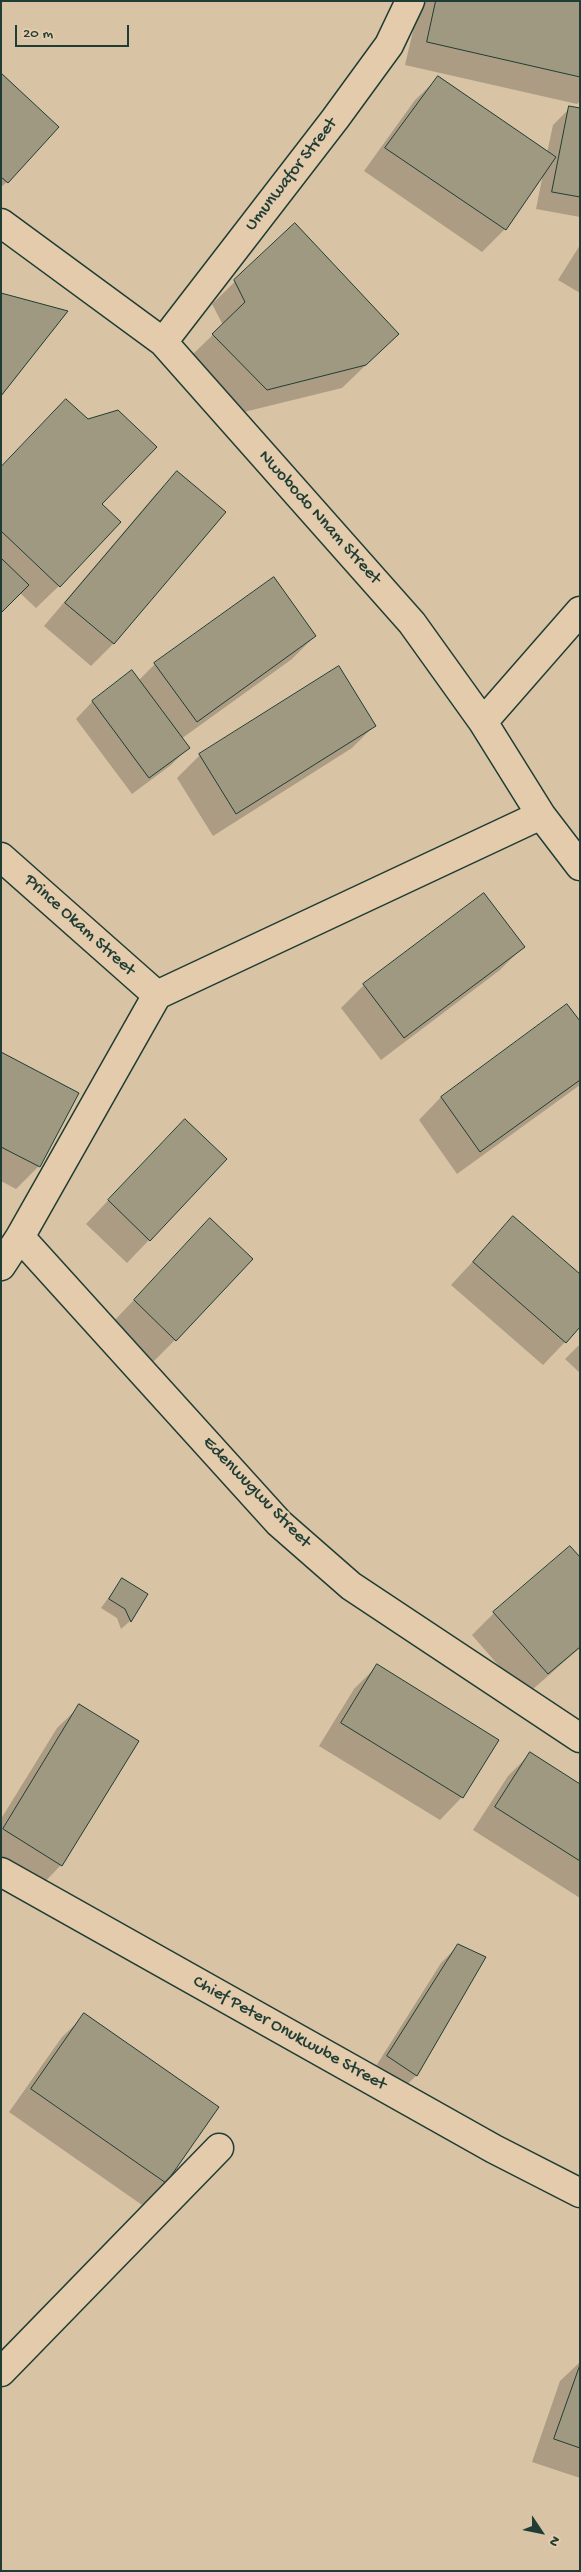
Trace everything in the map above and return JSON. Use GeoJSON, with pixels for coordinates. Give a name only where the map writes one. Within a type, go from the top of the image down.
{"type":"FeatureCollection","features":[{"type":"Feature","properties":{"kind":"street","name":"Umunwafor Street"},"geometry":{"type":"LineString","coordinates":[[163,342],[335,120],[389,45],[410,1]]}},
{"type":"Feature","properties":{"kind":"street","name":"Nwobodo Nnam Street"},"geometry":{"type":"LineString","coordinates":[[1,223],[163,342],[412,623],[483,722],[541,815],[580,866]]}},
{"type":"Feature","properties":{"kind":"street"},"geometry":{"type":"LineString","coordinates":[[483,722],[580,611]]}},
{"type":"Feature","properties":{"kind":"street"},"geometry":{"type":"LineString","coordinates":[[1,1266],[20,1237],[157,995],[541,815]]}},
{"type":"Feature","properties":{"kind":"street","name":"Prince Okam Street"},"geometry":{"type":"LineString","coordinates":[[1,857],[157,995]]}},
{"type":"Feature","properties":{"kind":"street","name":"Edenwugwu Street"},"geometry":{"type":"LineString","coordinates":[[20,1237],[279,1523],[351,1586],[580,1738]]}},
{"type":"Feature","properties":{"kind":"street","name":"Chief Peter Onukwube Street"},"geometry":{"type":"LineString","coordinates":[[1,1872],[494,2150],[580,2193]]}},
{"type":"Feature","properties":{"kind":"street"},"geometry":{"type":"LineString","coordinates":[[1,2372],[219,2148]]}},
{"type":"Feature","properties":{"kind":"building"},"geometry":{"type":"Polygon","coordinates":[[[436,1],[580,1],[580,77],[427,42],[436,1]]]}},
{"type":"Feature","properties":{"kind":"building"},"geometry":{"type":"Polygon","coordinates":[[[1,73],[59,127],[8,183],[1,177],[1,73]]]}},
{"type":"Feature","properties":{"kind":"building"},"geometry":{"type":"Polygon","coordinates":[[[438,76],[556,157],[506,230],[385,148],[438,76]]]}},
{"type":"Feature","properties":{"kind":"building"},"geometry":{"type":"Polygon","coordinates":[[[569,106],[580,108],[580,197],[552,192],[569,106]]]}},
{"type":"Feature","properties":{"kind":"building"},"geometry":{"type":"Polygon","coordinates":[[[295,223],[399,334],[366,365],[267,390],[212,334],[245,302],[234,280],[295,223]]]}},
{"type":"Feature","properties":{"kind":"building"},"geometry":{"type":"Polygon","coordinates":[[[1,293],[68,311],[1,396],[1,293]]]}},
{"type":"Feature","properties":{"kind":"building"},"geometry":{"type":"Polygon","coordinates":[[[66,399],[88,419],[118,410],[157,447],[102,504],[121,522],[60,587],[1,531],[1,467],[66,399]]]}},
{"type":"Feature","properties":{"kind":"building"},"geometry":{"type":"Polygon","coordinates":[[[177,471],[226,512],[114,644],[65,603],[177,471]]]}},
{"type":"Feature","properties":{"kind":"building"},"geometry":{"type":"Polygon","coordinates":[[[1,558],[29,585],[1,613],[1,558]]]}},
{"type":"Feature","properties":{"kind":"building"},"geometry":{"type":"Polygon","coordinates":[[[274,577],[316,636],[197,722],[154,663],[274,577]]]}},
{"type":"Feature","properties":{"kind":"building"},"geometry":{"type":"Polygon","coordinates":[[[339,666],[376,726],[236,814],[199,754],[339,666]]]}},
{"type":"Feature","properties":{"kind":"building"},"geometry":{"type":"Polygon","coordinates":[[[132,670],[190,748],[149,778],[92,701],[132,670]]]}},
{"type":"Feature","properties":{"kind":"building"},"geometry":{"type":"Polygon","coordinates":[[[484,893],[525,947],[404,1038],[363,984],[484,893]]]}},
{"type":"Feature","properties":{"kind":"building"},"geometry":{"type":"Polygon","coordinates":[[[567,1004],[580,1021],[580,1080],[480,1152],[441,1097],[567,1004]]]}},
{"type":"Feature","properties":{"kind":"building"},"geometry":{"type":"Polygon","coordinates":[[[1,1052],[79,1093],[40,1167],[1,1147],[1,1052]]]}},
{"type":"Feature","properties":{"kind":"building"},"geometry":{"type":"Polygon","coordinates":[[[185,1119],[227,1159],[150,1241],[108,1200],[185,1119]]]}},
{"type":"Feature","properties":{"kind":"building"},"geometry":{"type":"Polygon","coordinates":[[[513,1216],[580,1274],[580,1327],[566,1343],[473,1262],[513,1216]]]}},
{"type":"Feature","properties":{"kind":"building"},"geometry":{"type":"Polygon","coordinates":[[[210,1218],[253,1259],[176,1341],[134,1300],[210,1218]]]}},
{"type":"Feature","properties":{"kind":"building"},"geometry":{"type":"Polygon","coordinates":[[[570,1546],[580,1557],[580,1647],[548,1674],[493,1612],[570,1546]]]}},
{"type":"Feature","properties":{"kind":"building"},"geometry":{"type":"Polygon","coordinates":[[[122,1578],[148,1594],[131,1622],[125,1609],[109,1599],[122,1578]]]}},
{"type":"Feature","properties":{"kind":"building"},"geometry":{"type":"Polygon","coordinates":[[[377,1664],[499,1740],[463,1798],[341,1723],[377,1664]]]}},
{"type":"Feature","properties":{"kind":"building"},"geometry":{"type":"Polygon","coordinates":[[[79,1704],[139,1741],[62,1866],[3,1829],[79,1704]]]}},
{"type":"Feature","properties":{"kind":"building"},"geometry":{"type":"Polygon","coordinates":[[[530,1752],[580,1784],[580,1861],[495,1807],[530,1752]]]}},
{"type":"Feature","properties":{"kind":"building"},"geometry":{"type":"Polygon","coordinates":[[[458,1944],[486,1957],[417,2076],[387,2056],[458,1944]]]}},
{"type":"Feature","properties":{"kind":"building"},"geometry":{"type":"Polygon","coordinates":[[[84,2013],[219,2107],[166,2183],[31,2089],[84,2013]]]}},
{"type":"Feature","properties":{"kind":"building"},"geometry":{"type":"Polygon","coordinates":[[[580,2365],[580,2448],[554,2439],[580,2365]]]}}]}
